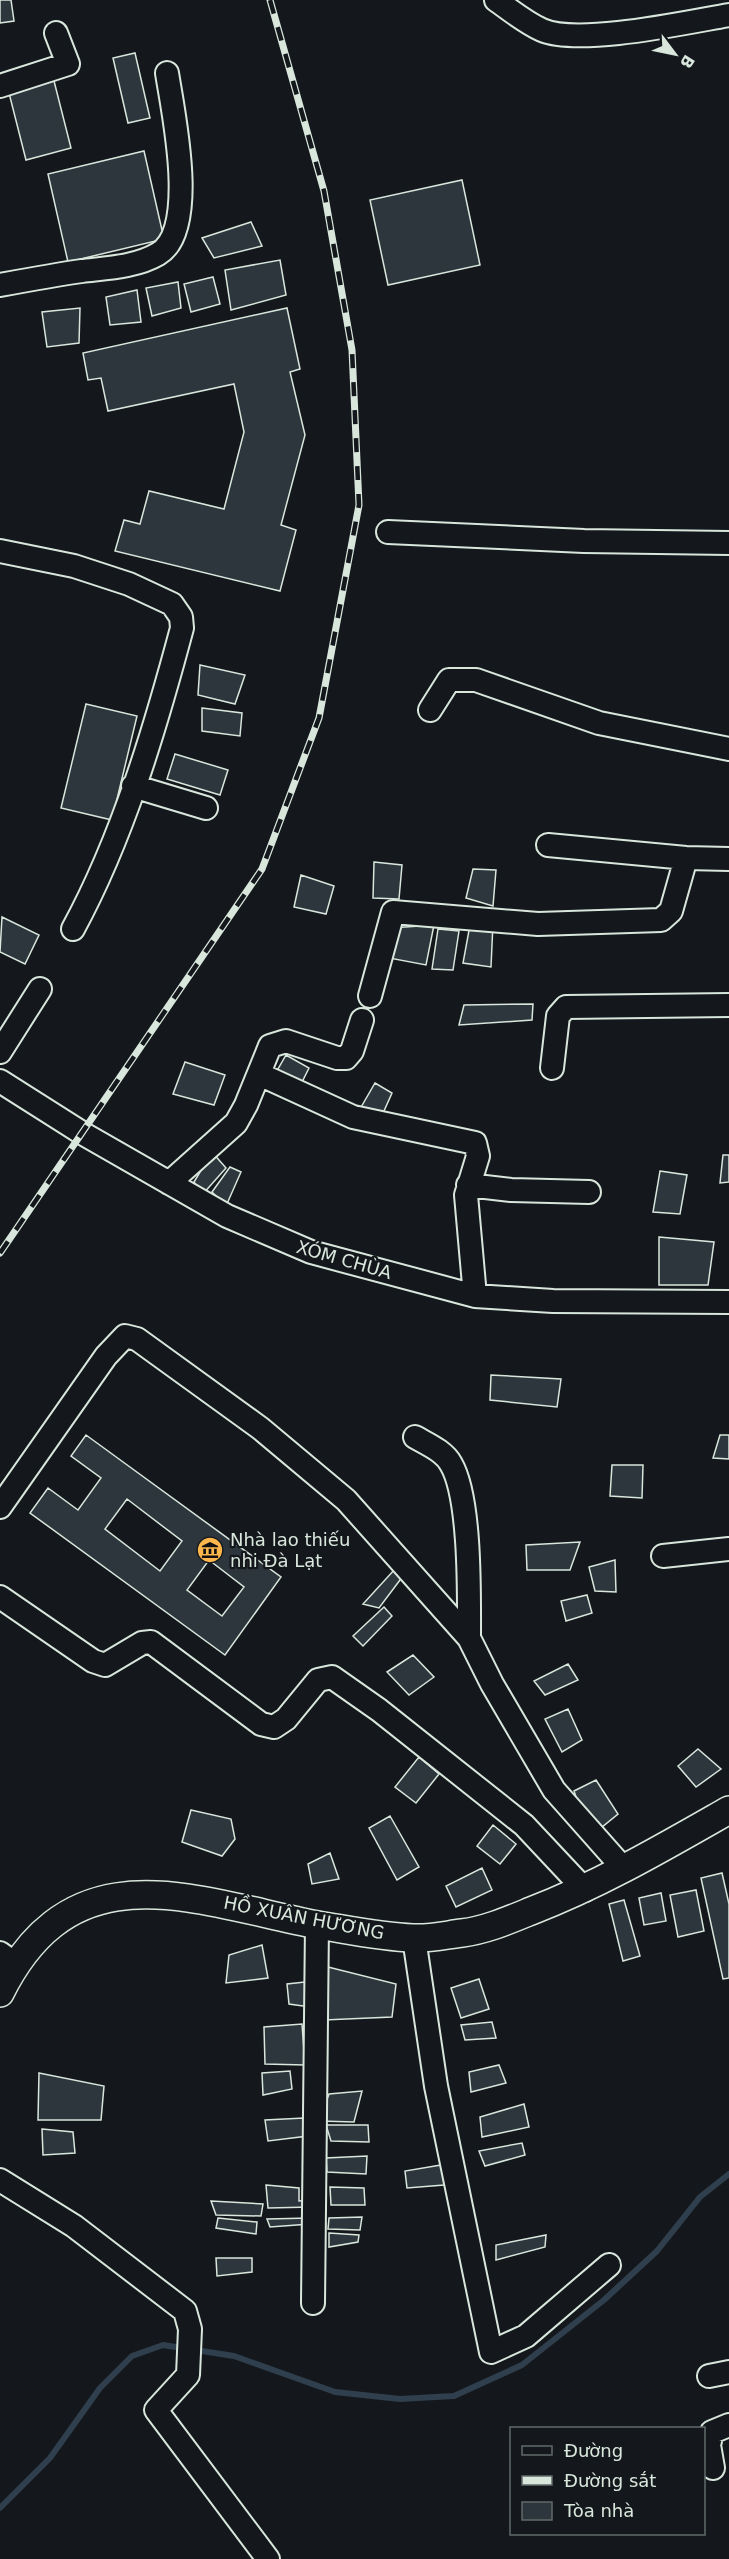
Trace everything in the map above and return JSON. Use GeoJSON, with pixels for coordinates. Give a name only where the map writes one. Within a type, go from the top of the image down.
{"type":"FeatureCollection","features":[{"type":"Feature","properties":{"kind":"main road","name":"HỒ XUÂN HƯƠNG"},"geometry":{"type":"LineString","coordinates":[[0,1993],[7,1958],[60,1920],[87,1905],[125,1894],[177,1895],[235,1905],[317,1924],[414,1938],[466,1932],[500,1923],[585,1890],[729,1810]]}},
{"type":"Feature","properties":{"kind":"street"},"geometry":{"type":"LineString","coordinates":[[496,0],[544,31],[569,33],[619,33],[729,15]]}},
{"type":"Feature","properties":{"kind":"street"},"geometry":{"type":"LineString","coordinates":[[0,86],[68,64],[56,33]]}},
{"type":"Feature","properties":{"kind":"street"},"geometry":{"type":"LineString","coordinates":[[0,285],[126,265],[157,255],[163,250],[175,227],[180,211],[181,188],[179,148],[167,73]]}},
{"type":"Feature","properties":{"kind":"street"},"geometry":{"type":"LineString","coordinates":[[387,532],[584,541],[729,543]]}},
{"type":"Feature","properties":{"kind":"street"},"geometry":{"type":"LineString","coordinates":[[0,551],[101,574],[172,604],[177,609],[182,628],[162,705],[133,786],[101,873],[73,929]]}},
{"type":"Feature","properties":{"kind":"street"},"geometry":{"type":"LineString","coordinates":[[430,710],[449,680],[476,680],[599,723],[729,749]]}},
{"type":"Feature","properties":{"kind":"street"},"geometry":{"type":"LineString","coordinates":[[133,786],[206,808]]}},
{"type":"Feature","properties":{"kind":"street"},"geometry":{"type":"LineString","coordinates":[[548,845],[686,858],[729,859]]}},
{"type":"Feature","properties":{"kind":"street"},"geometry":{"type":"LineString","coordinates":[[370,996],[393,912],[538,924],[661,920],[671,911],[686,858]]}},
{"type":"Feature","properties":{"kind":"street"},"geometry":{"type":"LineString","coordinates":[[0,1052],[40,989]]}},
{"type":"Feature","properties":{"kind":"street"},"geometry":{"type":"LineString","coordinates":[[552,1068],[558,1016],[566,1007],[729,1005]]}},
{"type":"Feature","properties":{"kind":"street"},"geometry":{"type":"LineString","coordinates":[[169,1183],[236,1123],[270,1046],[280,1042],[337,1058],[346,1058],[352,1051],[362,1020]]}},
{"type":"Feature","properties":{"kind":"street"},"geometry":{"type":"LineString","coordinates":[[258,1074],[353,1117],[475,1143],[478,1156],[468,1185],[466,1216],[475,1296]]}},
{"type":"Feature","properties":{"kind":"street","name":"XÓM CHÙA"},"geometry":{"type":"LineString","coordinates":[[0,1081],[54,1116],[228,1216],[311,1252],[475,1296],[553,1301],[729,1302]]}},
{"type":"Feature","properties":{"kind":"street"},"geometry":{"type":"LineString","coordinates":[[468,1185],[511,1190],[589,1192]]}},
{"type":"Feature","properties":{"kind":"street"},"geometry":{"type":"LineString","coordinates":[[0,1507],[106,1356],[125,1336],[131,1337],[260,1428],[346,1500],[470,1638],[492,1684],[554,1790],[624,1869]]}},
{"type":"Feature","properties":{"kind":"street"},"geometry":{"type":"LineString","coordinates":[[415,1437],[442,1454],[451,1464],[457,1481],[465,1523],[470,1638]]}},
{"type":"Feature","properties":{"kind":"street"},"geometry":{"type":"LineString","coordinates":[[663,1556],[729,1549]]}},
{"type":"Feature","properties":{"kind":"street"},"geometry":{"type":"LineString","coordinates":[[0,1597],[93,1661],[105,1665],[142,1643],[151,1642],[261,1724],[274,1727],[286,1719],[318,1680],[332,1677],[379,1710],[524,1825],[585,1890]]}},
{"type":"Feature","properties":{"kind":"street"},"geometry":{"type":"LineString","coordinates":[[314,2303],[317,1924]]}},
{"type":"Feature","properties":{"kind":"street"},"geometry":{"type":"LineString","coordinates":[[414,1938],[436,2086],[491,2352],[526,2336],[609,2265]]}},
{"type":"Feature","properties":{"kind":"street"},"geometry":{"type":"LineString","coordinates":[[0,2180],[74,2226],[185,2311],[190,2329],[188,2375],[156,2410],[268,2559]]}},
{"type":"Feature","properties":{"kind":"street"},"geometry":{"type":"LineString","coordinates":[[713,2468],[710,2458],[712,2432],[729,2425]]}},
{"type":"Feature","properties":{"kind":"building"},"geometry":{"type":"Polygon","coordinates":[[[0,0],[11,0],[14,21],[0,23],[0,0]]]}},
{"type":"Feature","properties":{"kind":"building"},"geometry":{"type":"Polygon","coordinates":[[[135,53],[150,118],[128,123],[113,58],[135,53]]]}},
{"type":"Feature","properties":{"kind":"building"},"geometry":{"type":"Polygon","coordinates":[[[53,77],[71,148],[26,160],[8,89],[53,77]]]}},
{"type":"Feature","properties":{"kind":"building"},"geometry":{"type":"Polygon","coordinates":[[[144,151],[164,239],[68,262],[48,174],[144,151]]]}},
{"type":"Feature","properties":{"kind":"building"},"geometry":{"type":"Polygon","coordinates":[[[462,180],[480,265],[388,285],[370,200],[462,180]]]}},
{"type":"Feature","properties":{"kind":"building"},"geometry":{"type":"Polygon","coordinates":[[[251,222],[262,246],[214,258],[202,238],[251,222]]]}},
{"type":"Feature","properties":{"kind":"building"},"geometry":{"type":"Polygon","coordinates":[[[280,260],[286,295],[231,310],[225,270],[280,260]]]}},
{"type":"Feature","properties":{"kind":"building"},"geometry":{"type":"Polygon","coordinates":[[[213,277],[220,304],[191,312],[184,284],[213,277]]]}},
{"type":"Feature","properties":{"kind":"building"},"geometry":{"type":"Polygon","coordinates":[[[178,282],[181,308],[152,316],[146,288],[178,282]]]}},
{"type":"Feature","properties":{"kind":"building"},"geometry":{"type":"Polygon","coordinates":[[[137,290],[141,322],[110,325],[106,297],[137,290]]]}},
{"type":"Feature","properties":{"kind":"building"},"geometry":{"type":"Polygon","coordinates":[[[80,308],[79,343],[47,347],[42,312],[80,308]]]}},
{"type":"Feature","properties":{"kind":"building"},"geometry":{"type":"Polygon","coordinates":[[[287,308],[300,369],[290,372],[305,435],[281,525],[296,530],[280,591],[115,551],[124,520],[140,524],[149,491],[224,509],[244,432],[234,384],[108,411],[101,378],[88,380],[83,353],[287,308]]]}},
{"type":"Feature","properties":{"kind":"building"},"geometry":{"type":"Polygon","coordinates":[[[200,665],[245,675],[235,704],[198,695],[200,665]]]}},
{"type":"Feature","properties":{"kind":"building"},"geometry":{"type":"Polygon","coordinates":[[[86,704],[137,716],[112,820],[61,808],[86,704]]]}},
{"type":"Feature","properties":{"kind":"building"},"geometry":{"type":"Polygon","coordinates":[[[202,708],[242,713],[240,736],[202,731],[202,708]]]}},
{"type":"Feature","properties":{"kind":"building"},"geometry":{"type":"Polygon","coordinates":[[[175,754],[228,770],[220,795],[167,779],[175,754]]]}},
{"type":"Feature","properties":{"kind":"building"},"geometry":{"type":"Polygon","coordinates":[[[374,862],[402,865],[399,899],[373,898],[374,862]]]}},
{"type":"Feature","properties":{"kind":"building"},"geometry":{"type":"Polygon","coordinates":[[[473,869],[496,870],[493,906],[466,898],[473,869]]]}},
{"type":"Feature","properties":{"kind":"building"},"geometry":{"type":"Polygon","coordinates":[[[301,875],[334,886],[326,914],[294,907],[301,875]]]}},
{"type":"Feature","properties":{"kind":"building"},"geometry":{"type":"Polygon","coordinates":[[[2,917],[39,935],[25,964],[0,952],[2,917]]]}},
{"type":"Feature","properties":{"kind":"building"},"geometry":{"type":"Polygon","coordinates":[[[493,923],[491,967],[463,963],[470,925],[493,923]]]}},
{"type":"Feature","properties":{"kind":"building"},"geometry":{"type":"Polygon","coordinates":[[[434,925],[426,965],[389,958],[391,928],[434,925]]]}},
{"type":"Feature","properties":{"kind":"building"},"geometry":{"type":"Polygon","coordinates":[[[438,929],[459,931],[453,970],[432,969],[438,929]]]}},
{"type":"Feature","properties":{"kind":"building"},"geometry":{"type":"Polygon","coordinates":[[[533,1004],[532,1020],[459,1025],[464,1005],[533,1004]]]}},
{"type":"Feature","properties":{"kind":"building"},"geometry":{"type":"Polygon","coordinates":[[[286,1055],[309,1068],[299,1088],[274,1076],[286,1055]]]}},
{"type":"Feature","properties":{"kind":"building"},"geometry":{"type":"Polygon","coordinates":[[[185,1062],[225,1075],[214,1105],[173,1094],[185,1062]]]}},
{"type":"Feature","properties":{"kind":"building"},"geometry":{"type":"Polygon","coordinates":[[[375,1083],[392,1093],[379,1122],[360,1109],[375,1083]]]}},
{"type":"Feature","properties":{"kind":"building"},"geometry":{"type":"Polygon","coordinates":[[[212,1152],[226,1168],[202,1195],[194,1182],[212,1152]]]}},
{"type":"Feature","properties":{"kind":"building"},"geometry":{"type":"Polygon","coordinates":[[[723,1155],[729,1155],[729,1182],[720,1183],[723,1155]]]}},
{"type":"Feature","properties":{"kind":"building"},"geometry":{"type":"Polygon","coordinates":[[[230,1167],[241,1172],[226,1206],[212,1192],[230,1167]]]}},
{"type":"Feature","properties":{"kind":"building"},"geometry":{"type":"Polygon","coordinates":[[[660,1171],[687,1175],[680,1214],[653,1212],[660,1171]]]}},
{"type":"Feature","properties":{"kind":"building"},"geometry":{"type":"Polygon","coordinates":[[[659,1237],[714,1242],[708,1285],[659,1285],[659,1237]]]}},
{"type":"Feature","properties":{"kind":"building"},"geometry":{"type":"Polygon","coordinates":[[[491,1375],[561,1379],[557,1407],[490,1400],[491,1375]]]}},
{"type":"Feature","properties":{"kind":"building","name":"Nhà lao thiếu nhi Đà Lạt"},"geometry":{"type":"Polygon","coordinates":[[[86,1435],[281,1577],[225,1655],[30,1513],[48,1488],[78,1510],[101,1478],[71,1456],[86,1435]],[[127,1499],[105,1529],[160,1571],[182,1541],[127,1499]],[[209,1560],[187,1590],[222,1616],[244,1587],[209,1560]]]}},
{"type":"Feature","properties":{"kind":"building"},"geometry":{"type":"Polygon","coordinates":[[[720,1435],[729,1435],[729,1459],[713,1458],[720,1435]]]}},
{"type":"Feature","properties":{"kind":"building"},"geometry":{"type":"Polygon","coordinates":[[[612,1465],[643,1465],[642,1498],[610,1496],[612,1465]]]}},
{"type":"Feature","properties":{"kind":"building"},"geometry":{"type":"Polygon","coordinates":[[[580,1542],[570,1570],[527,1570],[526,1545],[580,1542]]]}},
{"type":"Feature","properties":{"kind":"building"},"geometry":{"type":"Polygon","coordinates":[[[615,1560],[616,1592],[595,1591],[589,1567],[615,1560]]]}},
{"type":"Feature","properties":{"kind":"building"},"geometry":{"type":"Polygon","coordinates":[[[395,1569],[403,1576],[379,1608],[363,1604],[395,1569]]]}},
{"type":"Feature","properties":{"kind":"building"},"geometry":{"type":"Polygon","coordinates":[[[587,1595],[592,1613],[566,1621],[561,1601],[587,1595]]]}},
{"type":"Feature","properties":{"kind":"building"},"geometry":{"type":"Polygon","coordinates":[[[384,1607],[392,1616],[363,1646],[353,1636],[384,1607]]]}},
{"type":"Feature","properties":{"kind":"building"},"geometry":{"type":"Polygon","coordinates":[[[413,1655],[434,1677],[409,1695],[387,1672],[413,1655]]]}},
{"type":"Feature","properties":{"kind":"building"},"geometry":{"type":"Polygon","coordinates":[[[568,1664],[578,1680],[545,1695],[534,1681],[568,1664]]]}},
{"type":"Feature","properties":{"kind":"building"},"geometry":{"type":"Polygon","coordinates":[[[568,1709],[582,1740],[562,1752],[545,1719],[568,1709]]]}},
{"type":"Feature","properties":{"kind":"building"},"geometry":{"type":"Polygon","coordinates":[[[698,1749],[721,1769],[696,1787],[678,1766],[698,1749]]]}},
{"type":"Feature","properties":{"kind":"building"},"geometry":{"type":"Polygon","coordinates":[[[419,1757],[439,1774],[416,1803],[395,1787],[419,1757]]]}},
{"type":"Feature","properties":{"kind":"building"},"geometry":{"type":"Polygon","coordinates":[[[596,1780],[618,1814],[602,1827],[582,1815],[574,1791],[596,1780]]]}},
{"type":"Feature","properties":{"kind":"building"},"geometry":{"type":"Polygon","coordinates":[[[191,1810],[231,1819],[235,1839],[222,1856],[182,1842],[191,1810]]]}},
{"type":"Feature","properties":{"kind":"building"},"geometry":{"type":"Polygon","coordinates":[[[390,1816],[419,1867],[397,1880],[369,1828],[390,1816]]]}},
{"type":"Feature","properties":{"kind":"building"},"geometry":{"type":"Polygon","coordinates":[[[493,1825],[516,1844],[500,1864],[477,1846],[493,1825]]]}},
{"type":"Feature","properties":{"kind":"building"},"geometry":{"type":"Polygon","coordinates":[[[330,1853],[339,1879],[312,1884],[308,1864],[330,1853]]]}},
{"type":"Feature","properties":{"kind":"building"},"geometry":{"type":"Polygon","coordinates":[[[482,1868],[492,1890],[456,1907],[446,1886],[482,1868]]]}},
{"type":"Feature","properties":{"kind":"building"},"geometry":{"type":"Polygon","coordinates":[[[722,1873],[729,1904],[729,1978],[723,1979],[701,1878],[722,1873]]]}},
{"type":"Feature","properties":{"kind":"building"},"geometry":{"type":"Polygon","coordinates":[[[696,1890],[704,1931],[678,1937],[670,1895],[696,1890]]]}},
{"type":"Feature","properties":{"kind":"building"},"geometry":{"type":"Polygon","coordinates":[[[661,1893],[666,1921],[644,1925],[639,1898],[661,1893]]]}},
{"type":"Feature","properties":{"kind":"building"},"geometry":{"type":"Polygon","coordinates":[[[624,1900],[640,1956],[623,1961],[609,1904],[624,1900]]]}},
{"type":"Feature","properties":{"kind":"building"},"geometry":{"type":"Polygon","coordinates":[[[262,1945],[268,1978],[226,1983],[229,1955],[262,1945]]]}},
{"type":"Feature","properties":{"kind":"building"},"geometry":{"type":"Polygon","coordinates":[[[328,1967],[396,1984],[392,2017],[324,2020],[328,1967]]]}},
{"type":"Feature","properties":{"kind":"building"},"geometry":{"type":"Polygon","coordinates":[[[479,1979],[489,2009],[461,2018],[451,1988],[479,1979]]]}},
{"type":"Feature","properties":{"kind":"building"},"geometry":{"type":"Polygon","coordinates":[[[314,1981],[310,2007],[289,2004],[287,1984],[314,1981]]]}},
{"type":"Feature","properties":{"kind":"building"},"geometry":{"type":"Polygon","coordinates":[[[492,2022],[496,2038],[465,2040],[461,2025],[492,2022]]]}},
{"type":"Feature","properties":{"kind":"building"},"geometry":{"type":"Polygon","coordinates":[[[302,2024],[305,2065],[265,2064],[264,2027],[302,2024]]]}},
{"type":"Feature","properties":{"kind":"building"},"geometry":{"type":"Polygon","coordinates":[[[499,2065],[506,2083],[471,2092],[469,2072],[499,2065]]]}},
{"type":"Feature","properties":{"kind":"building"},"geometry":{"type":"Polygon","coordinates":[[[290,2071],[292,2089],[263,2095],[262,2073],[290,2071]]]}},
{"type":"Feature","properties":{"kind":"building"},"geometry":{"type":"Polygon","coordinates":[[[39,2073],[104,2086],[101,2120],[38,2120],[39,2073]]]}},
{"type":"Feature","properties":{"kind":"building"},"geometry":{"type":"Polygon","coordinates":[[[362,2091],[354,2122],[319,2121],[329,2094],[362,2091]]]}},
{"type":"Feature","properties":{"kind":"building"},"geometry":{"type":"Polygon","coordinates":[[[524,2104],[529,2127],[482,2137],[480,2117],[524,2104]]]}},
{"type":"Feature","properties":{"kind":"building"},"geometry":{"type":"Polygon","coordinates":[[[304,2118],[308,2136],[268,2141],[265,2120],[304,2118]]]}},
{"type":"Feature","properties":{"kind":"building"},"geometry":{"type":"Polygon","coordinates":[[[326,2125],[368,2125],[369,2142],[331,2141],[326,2125]]]}},
{"type":"Feature","properties":{"kind":"building"},"geometry":{"type":"Polygon","coordinates":[[[42,2129],[73,2132],[75,2153],[43,2155],[42,2129]]]}},
{"type":"Feature","properties":{"kind":"building"},"geometry":{"type":"Polygon","coordinates":[[[522,2143],[525,2155],[485,2166],[479,2151],[522,2143]]]}},
{"type":"Feature","properties":{"kind":"building"},"geometry":{"type":"Polygon","coordinates":[[[367,2156],[366,2174],[327,2172],[326,2158],[367,2156]]]}},
{"type":"Feature","properties":{"kind":"building"},"geometry":{"type":"Polygon","coordinates":[[[447,2164],[444,2185],[407,2188],[405,2171],[447,2164]]]}},
{"type":"Feature","properties":{"kind":"building"},"geometry":{"type":"Polygon","coordinates":[[[266,2185],[299,2188],[299,2201],[312,2200],[311,2207],[268,2208],[266,2185]]]}},
{"type":"Feature","properties":{"kind":"building"},"geometry":{"type":"Polygon","coordinates":[[[330,2187],[364,2188],[365,2205],[331,2205],[330,2187]]]}},
{"type":"Feature","properties":{"kind":"building"},"geometry":{"type":"Polygon","coordinates":[[[211,2201],[263,2204],[261,2216],[216,2215],[211,2201]]]}},
{"type":"Feature","properties":{"kind":"building"},"geometry":{"type":"Polygon","coordinates":[[[362,2217],[360,2230],[328,2229],[329,2218],[362,2217]]]}},
{"type":"Feature","properties":{"kind":"building"},"geometry":{"type":"Polygon","coordinates":[[[218,2218],[257,2222],[256,2234],[216,2228],[218,2218]]]}},
{"type":"Feature","properties":{"kind":"building"},"geometry":{"type":"Polygon","coordinates":[[[310,2218],[310,2224],[270,2227],[267,2219],[310,2218]]]}},
{"type":"Feature","properties":{"kind":"building"},"geometry":{"type":"Polygon","coordinates":[[[329,2233],[359,2235],[358,2242],[329,2247],[329,2233]]]}},
{"type":"Feature","properties":{"kind":"building"},"geometry":{"type":"Polygon","coordinates":[[[546,2235],[545,2247],[496,2260],[496,2245],[546,2235]]]}},
{"type":"Feature","properties":{"kind":"building"},"geometry":{"type":"Polygon","coordinates":[[[216,2258],[252,2258],[252,2272],[217,2276],[216,2258]]]}},
{"type":"Feature","properties":{"kind":"waterway"},"geometry":{"type":"LineString","coordinates":[[0,2508],[50,2458],[100,2388],[132,2356],[163,2345],[234,2356],[335,2392],[400,2399],[454,2396],[522,2365],[604,2300],[657,2251],[700,2197],[729,2174]]}},
{"type":"Feature","properties":{"kind":"railway"},"geometry":{"type":"LineString","coordinates":[[0,1253],[262,869],[319,718],[359,505],[352,350],[324,191],[270,0]]}},
{"type":"Feature","properties":{"kind":"place","name":"Nhà lao thiếu nhi Đà Lạt"},"geometry":{"type":"Point","coordinates":[210,1550]}}]}
